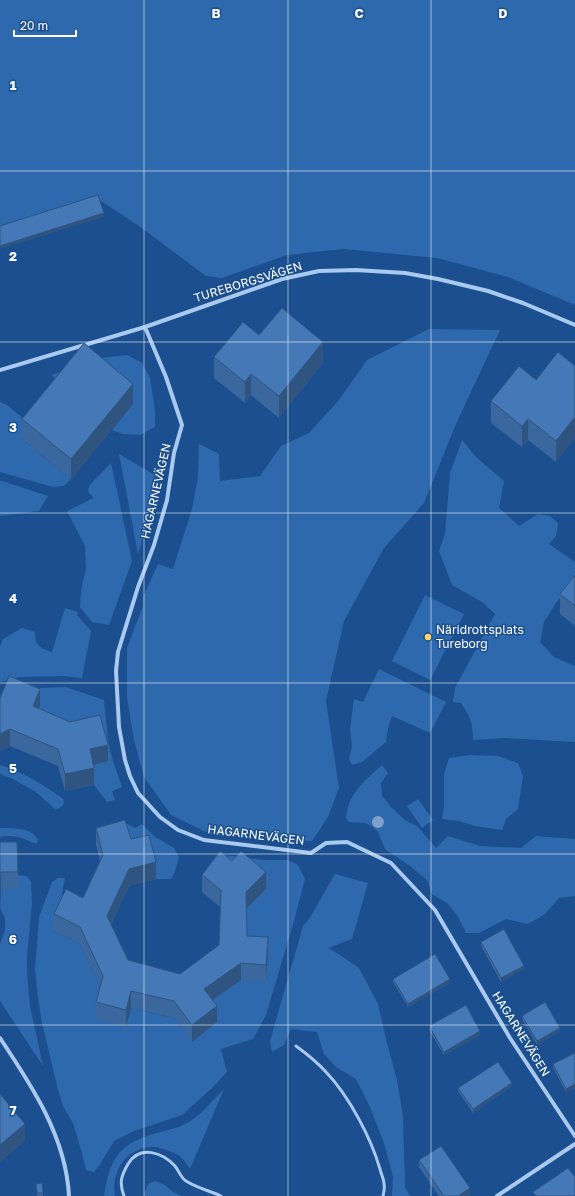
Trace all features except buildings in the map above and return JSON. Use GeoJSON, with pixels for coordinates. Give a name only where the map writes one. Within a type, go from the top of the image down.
{"type":"FeatureCollection","features":[{"type":"Feature","properties":{"kind":"street","name":"TUREBORGSVÄGEN"},"geometry":{"type":"LineString","coordinates":[[0,370],[145,327],[282,279],[319,271],[356,270],[405,273],[438,279],[488,291],[523,303],[575,325]]}},
{"type":"Feature","properties":{"kind":"street","name":"HAGARNEVÄGEN"},"geometry":{"type":"LineString","coordinates":[[145,327],[166,377],[182,425],[174,453],[167,500],[154,545],[138,587],[118,652],[116,690],[119,726],[130,776],[138,793],[166,822],[178,830],[204,840],[311,853],[326,843],[347,842],[391,863],[435,910],[510,1038],[575,1136]]}},
{"type":"Feature","properties":{"kind":"street"},"geometry":{"type":"LineString","coordinates":[[0,1038],[47,1115],[57,1137],[63,1160],[68,1187],[68,1196]]}},
{"type":"Feature","properties":{"kind":"street"},"geometry":{"type":"LineString","coordinates":[[497,1196],[575,1144]]}},
{"type":"Feature","properties":{"kind":"lane"},"geometry":{"type":"LineString","coordinates":[[296,1046],[327,1073],[354,1111],[376,1155],[384,1184],[384,1196]]}},
{"type":"Feature","properties":{"kind":"lane"},"geometry":{"type":"LineString","coordinates":[[124,1196],[121,1187],[122,1177],[130,1160],[138,1154],[147,1152],[157,1153],[167,1159],[176,1167],[185,1181],[221,1196]]}},
{"type":"Feature","properties":{"kind":"shaded area"},"geometry":{"type":"Polygon","coordinates":[[[0,0],[575,0],[575,305],[508,277],[437,258],[343,249],[287,255],[222,278],[206,276],[139,226],[98,199],[0,229],[0,0]]]}},
{"type":"Feature","properties":{"kind":"shaded area"},"geometry":{"type":"Polygon","coordinates":[[[429,329],[500,330],[456,424],[424,503],[384,548],[344,621],[326,701],[339,788],[328,817],[312,841],[212,835],[171,815],[144,777],[134,740],[127,697],[127,648],[143,606],[143,597],[158,564],[173,569],[192,509],[198,477],[199,444],[219,454],[220,481],[260,476],[281,446],[309,433],[339,400],[367,360],[429,329]]]}},
{"type":"Feature","properties":{"kind":"shaded area"},"geometry":{"type":"Polygon","coordinates":[[[127,355],[142,363],[150,378],[155,411],[155,427],[140,435],[123,434],[112,430],[133,404],[64,388],[52,375],[84,363],[107,357],[127,355]]]}},
{"type":"Feature","properties":{"kind":"shaded area"},"geometry":{"type":"Polygon","coordinates":[[[0,402],[7,405],[32,426],[22,439],[71,479],[64,486],[53,487],[0,472],[0,402]]]}},
{"type":"Feature","properties":{"kind":"shaded area"},"geometry":{"type":"Polygon","coordinates":[[[462,440],[476,457],[504,481],[499,508],[519,526],[538,514],[550,516],[558,523],[556,536],[549,544],[575,562],[575,581],[556,603],[544,622],[540,642],[554,657],[575,666],[575,742],[505,738],[473,740],[472,724],[467,712],[461,703],[453,702],[455,688],[495,614],[482,602],[452,585],[439,551],[445,534],[450,473],[462,440]]]}},
{"type":"Feature","properties":{"kind":"shaded area"},"geometry":{"type":"Polygon","coordinates":[[[119,454],[155,475],[152,505],[138,554],[119,454]]]}},
{"type":"Feature","properties":{"kind":"shaded area"},"geometry":{"type":"Polygon","coordinates":[[[111,463],[132,561],[109,625],[92,622],[80,607],[81,591],[86,568],[85,546],[67,511],[94,498],[88,492],[89,486],[111,463]]]}},
{"type":"Feature","properties":{"kind":"shaded area"},"geometry":{"type":"Polygon","coordinates":[[[0,481],[48,496],[39,511],[0,516],[0,481]]]}},
{"type":"Feature","properties":{"kind":"shaded area","name":"Näridrottsplats Tureborg"},"geometry":{"type":"Polygon","coordinates":[[[425,595],[464,614],[430,680],[392,661],[425,595]]]}},
{"type":"Feature","properties":{"kind":"shaded area"},"geometry":{"type":"Polygon","coordinates":[[[65,608],[78,612],[77,615],[91,631],[82,678],[62,676],[19,677],[0,682],[0,647],[3,639],[22,628],[35,632],[36,640],[39,646],[52,652],[65,608]]]}},
{"type":"Feature","properties":{"kind":"shaded area"},"geometry":{"type":"Polygon","coordinates":[[[379,669],[446,702],[430,733],[392,716],[386,742],[362,762],[352,765],[349,759],[352,747],[350,729],[354,699],[363,702],[379,669]]]}},
{"type":"Feature","properties":{"kind":"shaded area"},"geometry":{"type":"Polygon","coordinates":[[[66,687],[104,700],[108,741],[122,787],[112,791],[115,800],[107,802],[94,785],[90,766],[0,715],[0,696],[33,688],[66,687]]]}},
{"type":"Feature","properties":{"kind":"shaded area"},"geometry":{"type":"Polygon","coordinates":[[[469,755],[498,756],[518,763],[523,776],[518,809],[506,819],[502,830],[442,819],[444,807],[444,774],[449,758],[469,755]]]}},
{"type":"Feature","properties":{"kind":"shaded area"},"geometry":{"type":"Polygon","coordinates":[[[1,765],[41,784],[63,799],[64,804],[60,808],[55,809],[36,792],[13,779],[0,774],[1,765]]]}},
{"type":"Feature","properties":{"kind":"shaded area"},"geometry":{"type":"Polygon","coordinates":[[[382,765],[388,773],[381,783],[382,796],[405,820],[418,827],[436,848],[448,836],[480,846],[521,848],[536,836],[575,839],[575,896],[559,898],[545,914],[528,924],[506,919],[479,933],[466,933],[457,915],[447,903],[432,894],[427,880],[385,849],[378,832],[373,827],[365,823],[349,822],[346,818],[347,809],[358,788],[382,765]]]}},
{"type":"Feature","properties":{"kind":"shaded area"},"geometry":{"type":"Polygon","coordinates":[[[418,799],[433,820],[422,828],[407,806],[418,799]]]}},
{"type":"Feature","properties":{"kind":"shaded area"},"geometry":{"type":"Polygon","coordinates":[[[122,821],[135,828],[142,824],[154,836],[174,848],[179,857],[171,879],[156,879],[103,833],[122,821]]]}},
{"type":"Feature","properties":{"kind":"shaded area"},"geometry":{"type":"Polygon","coordinates":[[[0,828],[17,829],[30,832],[38,839],[37,843],[17,837],[0,837],[0,828]]]}},
{"type":"Feature","properties":{"kind":"shaded area"},"geometry":{"type":"Polygon","coordinates":[[[224,855],[264,860],[288,860],[298,865],[305,879],[266,1015],[253,1039],[221,1049],[227,1072],[212,1088],[182,1115],[134,1131],[114,1141],[94,1172],[86,1170],[73,1123],[63,1106],[57,1086],[41,1018],[37,989],[35,969],[39,917],[52,882],[58,878],[65,878],[62,893],[66,906],[54,931],[80,944],[103,993],[126,1027],[131,1008],[174,1018],[192,1041],[204,1006],[247,953],[224,855]]]}},
{"type":"Feature","properties":{"kind":"shaded area"},"geometry":{"type":"Polygon","coordinates":[[[335,874],[368,883],[352,939],[328,948],[359,968],[378,1004],[397,1080],[403,1116],[405,1187],[410,1196],[392,1196],[393,1177],[385,1146],[370,1107],[356,1079],[336,1067],[324,1054],[317,1032],[291,1029],[284,1045],[272,1052],[270,1041],[303,926],[309,919],[335,874]]]}},
{"type":"Feature","properties":{"kind":"shaded area"},"geometry":{"type":"Polygon","coordinates":[[[17,875],[26,876],[31,881],[32,904],[27,956],[27,973],[30,1006],[43,1066],[0,1001],[0,944],[5,930],[5,918],[0,908],[1,889],[18,889],[17,875]]]}},
{"type":"Feature","properties":{"kind":"shaded area"},"geometry":{"type":"Polygon","coordinates":[[[224,1089],[190,1169],[180,1156],[171,1152],[152,1147],[140,1149],[126,1158],[117,1171],[114,1187],[115,1196],[104,1196],[112,1165],[122,1150],[139,1139],[179,1127],[189,1122],[205,1109],[224,1089]]]}},
{"type":"Feature","properties":{"kind":"shaded area"},"geometry":{"type":"Polygon","coordinates":[[[155,1181],[165,1185],[173,1192],[182,1196],[144,1196],[148,1184],[155,1181]]]}},
{"type":"Feature","properties":{"kind":"place","name":"Näridrottsplats Tureborg"},"geometry":{"type":"Point","coordinates":[428,637]}}]}
